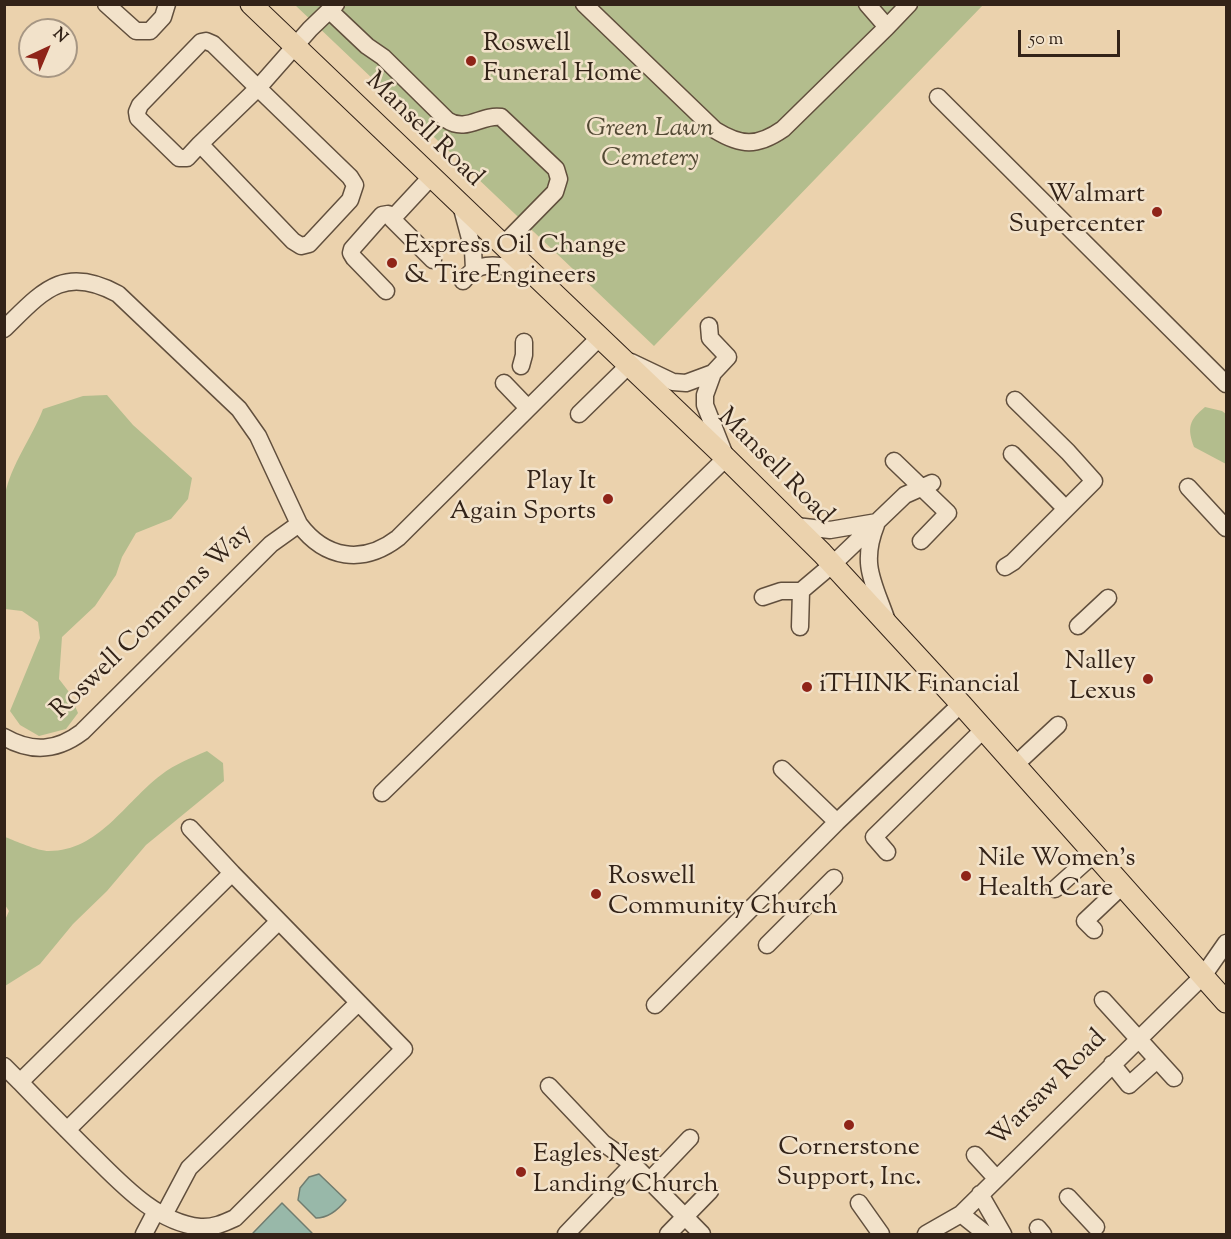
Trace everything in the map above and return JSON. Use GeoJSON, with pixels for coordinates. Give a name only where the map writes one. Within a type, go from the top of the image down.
{"type":"FeatureCollection","features":[{"type":"Feature","properties":{"kind":"main road","name":"Mansell Road"},"geometry":{"type":"LineString","coordinates":[[259,7],[295,46],[726,458],[833,564],[984,729],[1227,1002]]}},
{"type":"Feature","properties":{"kind":"street"},"geometry":{"type":"LineString","coordinates":[[106,4],[136,31],[150,31],[163,17],[167,4]]}},
{"type":"Feature","properties":{"kind":"street"},"geometry":{"type":"LineString","coordinates":[[584,4],[715,130],[731,140],[745,143],[765,140],[783,129],[909,4]]}},
{"type":"Feature","properties":{"kind":"street"},"geometry":{"type":"LineString","coordinates":[[867,4],[887,27]]}},
{"type":"Feature","properties":{"kind":"street"},"geometry":{"type":"LineString","coordinates":[[200,144],[293,241],[301,246],[309,244],[350,200],[355,185],[350,177],[258,88],[213,44],[206,41],[201,42],[140,105],[137,112],[138,118],[179,158],[187,158],[200,144],[258,88],[333,8],[367,46],[382,57],[447,120],[461,126],[493,115],[501,117],[556,170],[559,180],[555,192],[503,245]]}},
{"type":"Feature","properties":{"kind":"street"},"geometry":{"type":"LineString","coordinates":[[938,97],[1227,384]]}},
{"type":"Feature","properties":{"kind":"street"},"geometry":{"type":"LineString","coordinates":[[392,219],[431,177]]}},
{"type":"Feature","properties":{"kind":"street"},"geometry":{"type":"LineString","coordinates":[[461,205],[473,250],[472,273],[510,266],[534,274]]}},
{"type":"Feature","properties":{"kind":"street"},"geometry":{"type":"LineString","coordinates":[[386,291],[351,253],[351,249],[382,215],[388,214],[433,260]]}},
{"type":"Feature","properties":{"kind":"street"},"geometry":{"type":"LineString","coordinates":[[4,329],[40,295],[57,285],[78,280],[99,284],[118,294],[239,409],[258,436],[300,524],[317,543],[339,554],[363,555],[388,546],[600,337]]}},
{"type":"Feature","properties":{"kind":"street"},"geometry":{"type":"LineString","coordinates":[[382,793],[726,458],[705,405],[705,395],[713,373],[728,357],[710,338],[709,326]]}},
{"type":"Feature","properties":{"kind":"street"},"geometry":{"type":"LineString","coordinates":[[521,366],[524,342]]}},
{"type":"Feature","properties":{"kind":"street"},"geometry":{"type":"LineString","coordinates":[[579,414],[624,361],[673,382],[686,382],[713,373]]}},
{"type":"Feature","properties":{"kind":"street"},"geometry":{"type":"LineString","coordinates":[[504,383],[528,408]]}},
{"type":"Feature","properties":{"kind":"street"},"geometry":{"type":"LineString","coordinates":[[1005,567],[1013,562],[1094,481],[1015,400]]}},
{"type":"Feature","properties":{"kind":"street"},"geometry":{"type":"LineString","coordinates":[[1012,454],[1066,509]]}},
{"type":"Feature","properties":{"kind":"street"},"geometry":{"type":"LineString","coordinates":[[894,461],[927,486],[948,513],[921,541]]}},
{"type":"Feature","properties":{"kind":"street"},"geometry":{"type":"LineString","coordinates":[[763,597],[781,591],[801,591],[833,564],[905,495],[927,486]]}},
{"type":"Feature","properties":{"kind":"street"},"geometry":{"type":"LineString","coordinates":[[1188,487],[1227,528]]}},
{"type":"Feature","properties":{"kind":"street"},"geometry":{"type":"LineString","coordinates":[[796,526],[830,530],[878,521]]}},
{"type":"Feature","properties":{"kind":"street"},"geometry":{"type":"LineString","coordinates":[[878,521],[868,552],[868,566],[889,625]]}},
{"type":"Feature","properties":{"kind":"street","name":"Roswell Commons Way"},"geometry":{"type":"LineString","coordinates":[[4,737],[18,745],[45,748],[57,746],[77,736],[271,544],[300,524]]}},
{"type":"Feature","properties":{"kind":"street"},"geometry":{"type":"LineString","coordinates":[[800,627],[801,591]]}},
{"type":"Feature","properties":{"kind":"street"},"geometry":{"type":"LineString","coordinates":[[1078,626],[1108,598]]}},
{"type":"Feature","properties":{"kind":"street"},"geometry":{"type":"LineString","coordinates":[[655,1005],[837,822],[961,704]]}},
{"type":"Feature","properties":{"kind":"street"},"geometry":{"type":"LineString","coordinates":[[1015,765],[1058,725]]}},
{"type":"Feature","properties":{"kind":"street"},"geometry":{"type":"LineString","coordinates":[[887,852],[874,837],[984,729]]}},
{"type":"Feature","properties":{"kind":"street"},"geometry":{"type":"LineString","coordinates":[[783,769],[837,822]]}},
{"type":"Feature","properties":{"kind":"street"},"geometry":{"type":"LineString","coordinates":[[4,1066],[125,1188],[167,1221],[200,1227],[219,1225],[235,1218],[404,1049],[190,828]]}},
{"type":"Feature","properties":{"kind":"street"},"geometry":{"type":"LineString","coordinates":[[1054,889],[1094,854]]}},
{"type":"Feature","properties":{"kind":"street"},"geometry":{"type":"LineString","coordinates":[[20,1082],[232,873]]}},
{"type":"Feature","properties":{"kind":"street"},"geometry":{"type":"LineString","coordinates":[[767,945],[834,878]]}},
{"type":"Feature","properties":{"kind":"street"},"geometry":{"type":"LineString","coordinates":[[1094,930],[1085,921],[1122,886]]}},
{"type":"Feature","properties":{"kind":"street"},"geometry":{"type":"LineString","coordinates":[[67,1130],[279,921]]}},
{"type":"Feature","properties":{"kind":"street"},"geometry":{"type":"LineString","coordinates":[[1203,976],[1227,943]]}},
{"type":"Feature","properties":{"kind":"street"},"geometry":{"type":"LineString","coordinates":[[1203,976],[1227,962]]}},
{"type":"Feature","properties":{"kind":"street","name":"Warsaw Road"},"geometry":{"type":"LineString","coordinates":[[926,1234],[961,1214],[1203,976]]}},
{"type":"Feature","properties":{"kind":"street"},"geometry":{"type":"LineString","coordinates":[[1103,1000],[1174,1078]]}},
{"type":"Feature","properties":{"kind":"street"},"geometry":{"type":"LineString","coordinates":[[144,1234],[167,1221],[189,1168],[358,1003]]}},
{"type":"Feature","properties":{"kind":"street"},"geometry":{"type":"LineString","coordinates":[[1112,1064],[1129,1085],[1157,1060]]}},
{"type":"Feature","properties":{"kind":"street"},"geometry":{"type":"LineString","coordinates":[[549,1086],[603,1143],[633,1164],[702,1234]]}},
{"type":"Feature","properties":{"kind":"street"},"geometry":{"type":"LineString","coordinates":[[649,1181],[690,1138]]}},
{"type":"Feature","properties":{"kind":"street"},"geometry":{"type":"LineString","coordinates":[[975,1155],[996,1178]]}},
{"type":"Feature","properties":{"kind":"street"},"geometry":{"type":"LineString","coordinates":[[566,1234],[633,1164]]}},
{"type":"Feature","properties":{"kind":"street"},"geometry":{"type":"LineString","coordinates":[[668,1234],[710,1191]]}},
{"type":"Feature","properties":{"kind":"street"},"geometry":{"type":"LineString","coordinates":[[980,1194],[1003,1234]]}},
{"type":"Feature","properties":{"kind":"street"},"geometry":{"type":"LineString","coordinates":[[1068,1197],[1096,1227]]}},
{"type":"Feature","properties":{"kind":"street"},"geometry":{"type":"LineString","coordinates":[[859,1203],[881,1234]]}},
{"type":"Feature","properties":{"kind":"street"},"geometry":{"type":"LineString","coordinates":[[961,1214],[986,1234]]}},
{"type":"Feature","properties":{"kind":"green space","name":"Green Lawn Cemetery"},"geometry":{"type":"Polygon","coordinates":[[[295,5],[983,5],[654,346],[295,5]]]}},
{"type":"Feature","properties":{"kind":"green space"},"geometry":{"type":"Polygon","coordinates":[[[107,395],[133,425],[192,478],[188,499],[171,519],[136,533],[122,557],[116,575],[95,606],[62,637],[59,679],[69,692],[78,713],[66,729],[39,736],[20,725],[10,711],[40,638],[38,622],[22,611],[5,609],[5,495],[12,473],[43,409],[83,396],[107,395]]]}},
{"type":"Feature","properties":{"kind":"green space"},"geometry":{"type":"Polygon","coordinates":[[[1205,407],[1226,414],[1226,464],[1194,447],[1191,425],[1205,407]]]}},
{"type":"Feature","properties":{"kind":"green space"},"geometry":{"type":"Polygon","coordinates":[[[207,751],[223,763],[224,781],[146,845],[107,891],[73,924],[40,964],[5,986],[5,920],[9,911],[5,905],[5,837],[44,851],[67,849],[83,843],[110,823],[161,775],[177,764],[207,751]]]}},
{"type":"Feature","properties":{"kind":"shaded area"},"geometry":{"type":"Polygon","coordinates":[[[319,1174],[346,1200],[333,1213],[316,1218],[298,1200],[300,1188],[309,1177],[319,1174]]]}},
{"type":"Feature","properties":{"kind":"shaded area"},"geometry":{"type":"Polygon","coordinates":[[[282,1203],[312,1233],[253,1234],[253,1233],[282,1203]]]}},
{"type":"Feature","properties":{"kind":"place","name":"Roswell Funeral Home"},"geometry":{"type":"Point","coordinates":[471,61]}},
{"type":"Feature","properties":{"kind":"place","name":"Walmart Supercenter"},"geometry":{"type":"Point","coordinates":[1157,212]}},
{"type":"Feature","properties":{"kind":"place","name":"Express Oil Change & Tire Engineers"},"geometry":{"type":"Point","coordinates":[392,263]}},
{"type":"Feature","properties":{"kind":"place","name":"Play It Again Sports"},"geometry":{"type":"Point","coordinates":[608,499]}},
{"type":"Feature","properties":{"kind":"place","name":"Nalley Lexus"},"geometry":{"type":"Point","coordinates":[1148,679]}},
{"type":"Feature","properties":{"kind":"place","name":"iTHINK Financial"},"geometry":{"type":"Point","coordinates":[807,687]}},
{"type":"Feature","properties":{"kind":"place","name":"Nile Women's Health Care"},"geometry":{"type":"Point","coordinates":[966,876]}},
{"type":"Feature","properties":{"kind":"place","name":"Roswell Community Church"},"geometry":{"type":"Point","coordinates":[596,894]}},
{"type":"Feature","properties":{"kind":"place","name":"Cornerstone Support, Inc."},"geometry":{"type":"Point","coordinates":[849,1125]}},
{"type":"Feature","properties":{"kind":"place","name":"Eagles Nest Landing Church"},"geometry":{"type":"Point","coordinates":[521,1172]}}]}
